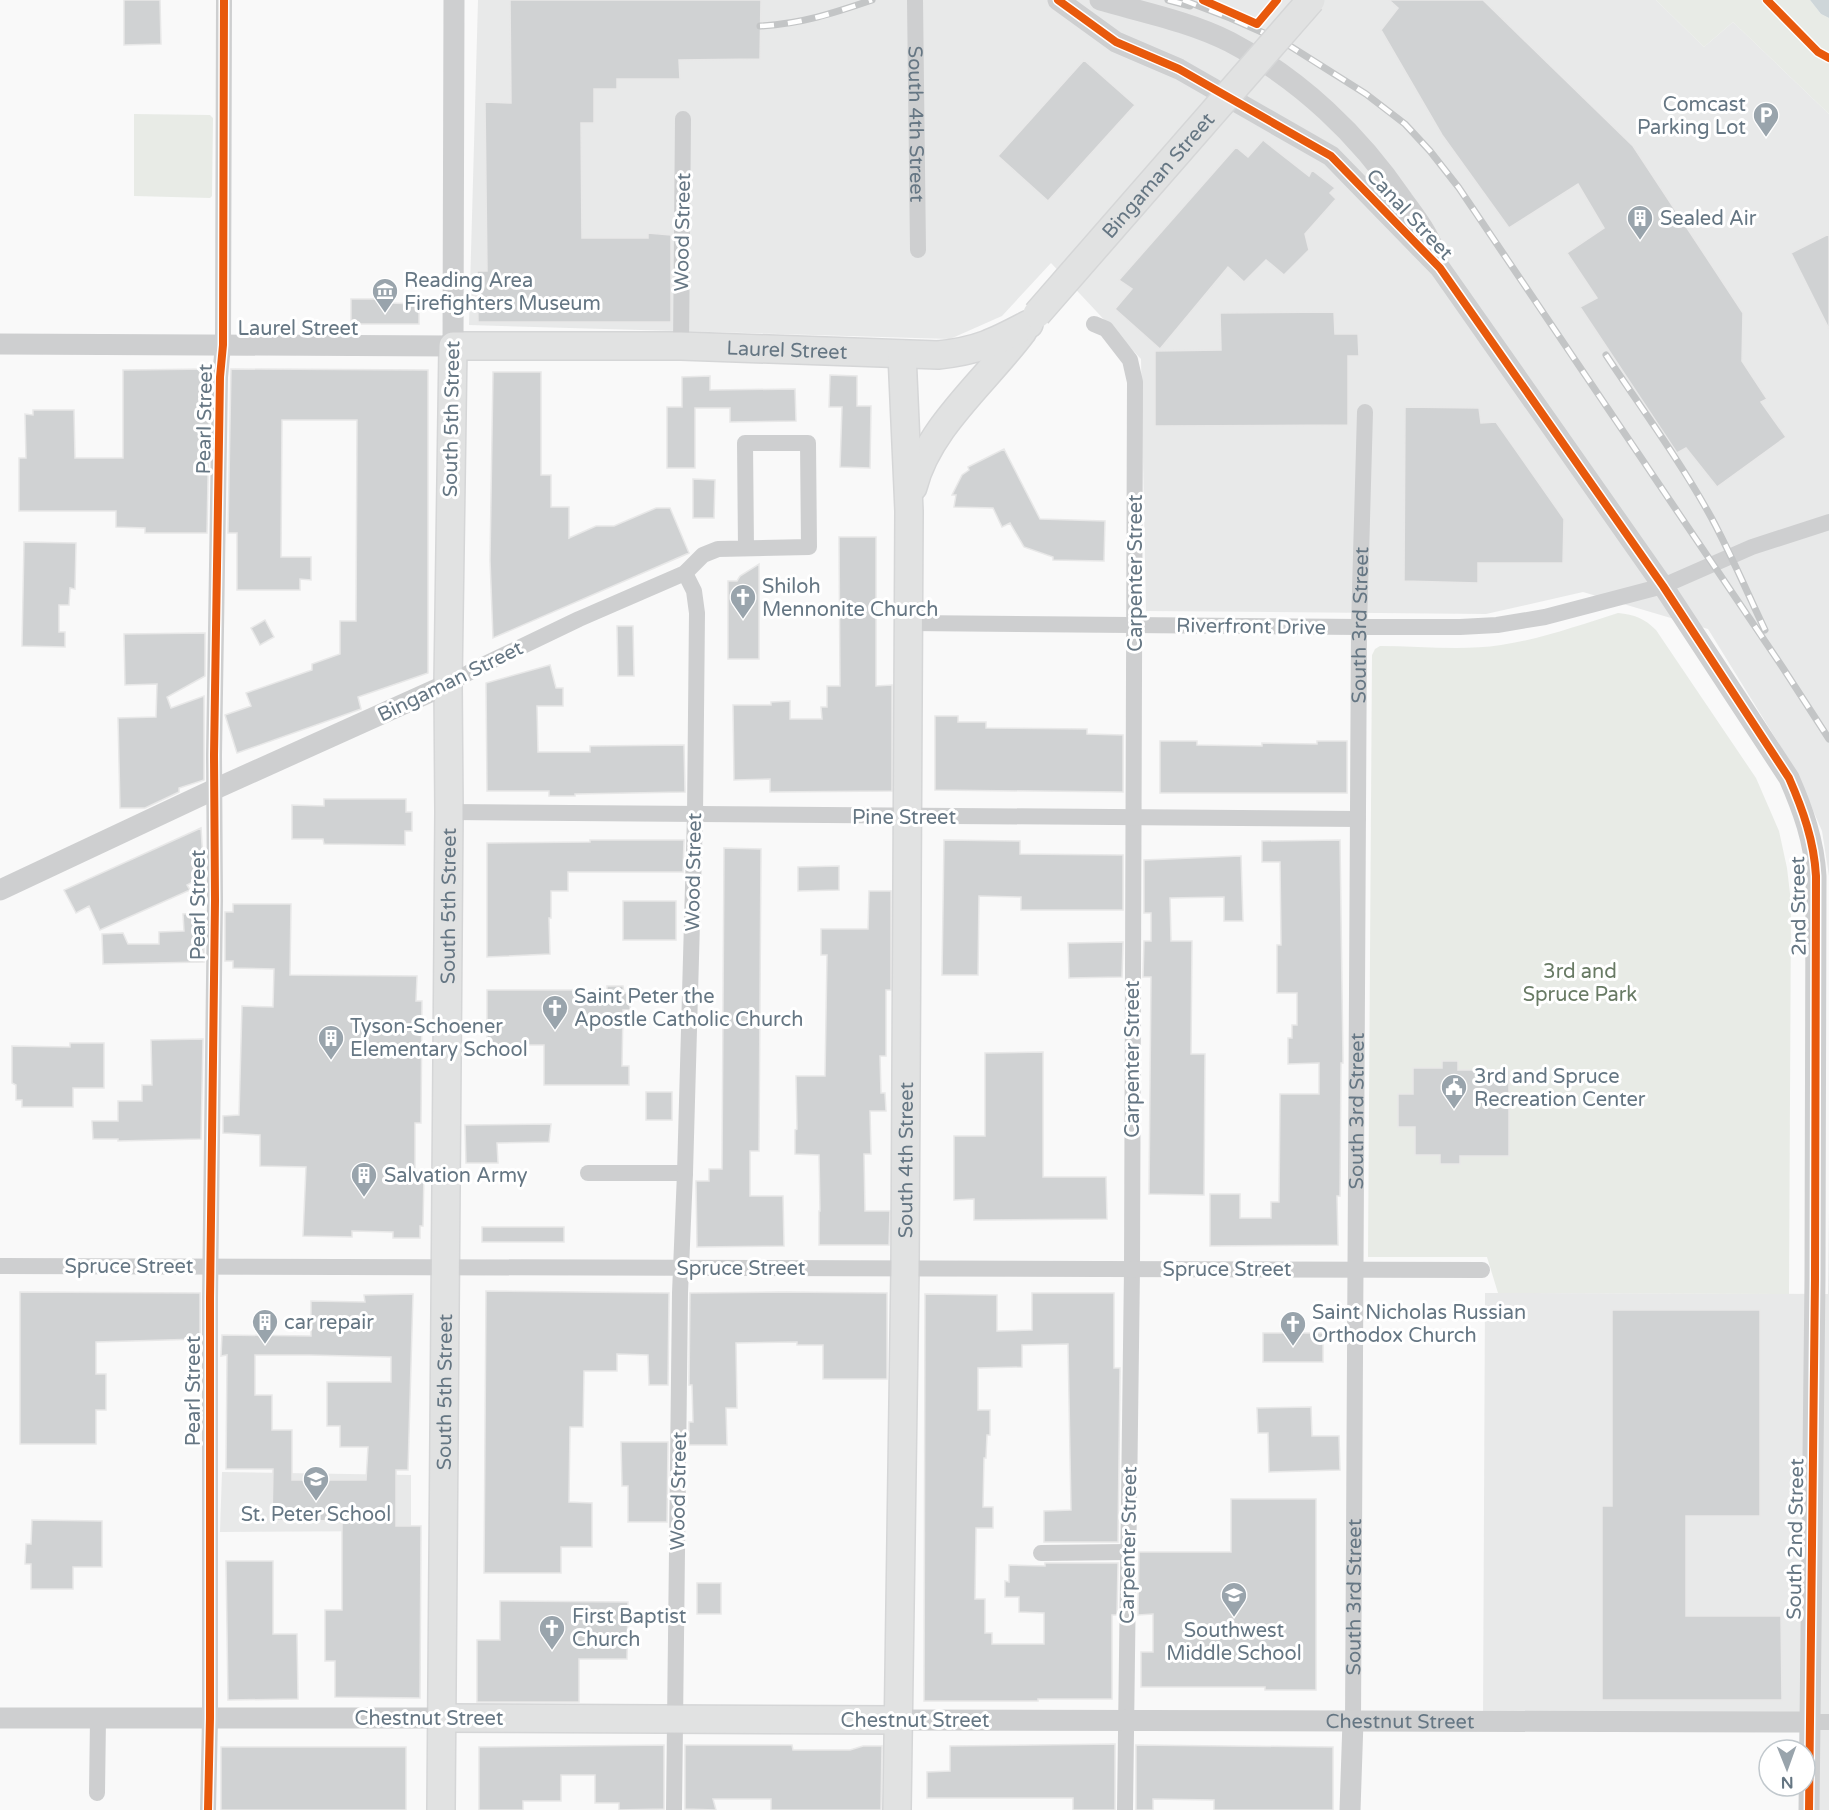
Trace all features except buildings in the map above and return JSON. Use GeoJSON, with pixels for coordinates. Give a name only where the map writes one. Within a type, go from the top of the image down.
{"type":"FeatureCollection","features":[{"type":"Feature","properties":{"kind":"main road","name":"Bingaman Street"},"geometry":{"type":"LineString","coordinates":[[1033,319],[1311,0]]}},
{"type":"Feature","properties":{"kind":"main road","name":"Laurel Street"},"geometry":{"type":"LineString","coordinates":[[453,346],[681,346],[938,355],[975,350],[997,341],[1033,319]]}},
{"type":"Feature","properties":{"kind":"main road","name":"South 4th Street"},"geometry":{"type":"LineString","coordinates":[[909,511],[916,476],[933,440],[1005,356],[1033,319]]}},
{"type":"Feature","properties":{"kind":"main road","name":"South 5th Street"},"geometry":{"type":"LineString","coordinates":[[441,1810],[448,684],[453,346]]}},
{"type":"Feature","properties":{"kind":"main road","name":"South 4th Street"},"geometry":{"type":"LineString","coordinates":[[897,1810],[909,623],[909,511],[902,354]]}},
{"type":"Feature","properties":{"kind":"main road","name":"Chestnut Street"},"geometry":{"type":"LineString","coordinates":[[442,1718],[898,1720]]}},
{"type":"Feature","properties":{"kind":"street","name":"Pearl Street"},"geometry":{"type":"LineString","coordinates":[[208,1810],[215,789],[220,377],[223,345],[224,0]]}},
{"type":"Feature","properties":{"kind":"street","name":"South 5th Street"},"geometry":{"type":"LineString","coordinates":[[453,346],[454,0]]}},
{"type":"Feature","properties":{"kind":"street","name":"South 4th Street"},"geometry":{"type":"LineString","coordinates":[[915,0],[918,250]]}},
{"type":"Feature","properties":{"kind":"street","name":"Canal Street"},"geometry":{"type":"LineString","coordinates":[[1059,0],[1116,42],[1179,69],[1331,156],[1440,268],[1663,586]]}},
{"type":"Feature","properties":{"kind":"street","name":"Canal Street"},"geometry":{"type":"LineString","coordinates":[[1100,0],[1186,25],[1229,42],[1282,74],[1330,113],[1381,167],[1431,239],[1440,268]]}},
{"type":"Feature","properties":{"kind":"street","name":"Wood Street"},"geometry":{"type":"LineString","coordinates":[[681,346],[684,119]]}},
{"type":"Feature","properties":{"kind":"street","name":"Carpenter Street"},"geometry":{"type":"LineString","coordinates":[[1094,324],[1106,329],[1130,360],[1135,382],[1132,1269],[1125,1810]]}},
{"type":"Feature","properties":{"kind":"street","name":"Laurel Street"},"geometry":{"type":"LineString","coordinates":[[0,344],[453,346]]}},
{"type":"Feature","properties":{"kind":"street","name":"South 3rd Street"},"geometry":{"type":"LineString","coordinates":[[1350,1810],[1353,1721],[1359,627],[1365,412]]}},
{"type":"Feature","properties":{"kind":"street","name":"Bingaman Street"},"geometry":{"type":"LineString","coordinates":[[0,890],[215,789],[448,684],[579,619],[685,573],[703,555],[718,549],[809,547],[808,443],[746,443],[746,548]]}},
{"type":"Feature","properties":{"kind":"street","name":"Riverfront Drive"},"geometry":{"type":"LineString","coordinates":[[909,623],[1460,627],[1521,622],[1663,586],[1752,547],[1829,522]]}},
{"type":"Feature","properties":{"kind":"street","name":"Wood Street"},"geometry":{"type":"LineString","coordinates":[[674,1810],[681,1268],[695,815],[697,614],[694,591],[685,573]]}},
{"type":"Feature","properties":{"kind":"street","name":"2nd Street"},"geometry":{"type":"LineString","coordinates":[[1663,586],[1789,778],[1801,804],[1813,843],[1816,876],[1822,1268]]}},
{"type":"Feature","properties":{"kind":"street","name":"Pine Street"},"geometry":{"type":"LineString","coordinates":[[449,812],[1358,819]]}},
{"type":"Feature","properties":{"kind":"street"},"geometry":{"type":"LineString","coordinates":[[588,1173],[685,1173]]}},
{"type":"Feature","properties":{"kind":"street","name":"Spruce Street"},"geometry":{"type":"LineString","coordinates":[[0,1266],[1482,1270]]}},
{"type":"Feature","properties":{"kind":"street","name":"South 2nd Street"},"geometry":{"type":"LineString","coordinates":[[1809,1810],[1819,1722],[1822,1268]]}},
{"type":"Feature","properties":{"kind":"street"},"geometry":{"type":"LineString","coordinates":[[1041,1553],[1128,1552]]}},
{"type":"Feature","properties":{"kind":"street","name":"Chestnut Street"},"geometry":{"type":"LineString","coordinates":[[0,1718],[442,1718]]}},
{"type":"Feature","properties":{"kind":"street"},"geometry":{"type":"LineString","coordinates":[[97,1793],[98,1718]]}},
{"type":"Feature","properties":{"kind":"street","name":"Chestnut Street"},"geometry":{"type":"LineString","coordinates":[[898,1720],[1819,1722]]}},
{"type":"Feature","properties":{"kind":"shaded area"},"geometry":{"type":"Polygon","coordinates":[[[478,0],[1656,0],[1704,47],[1733,22],[1829,114],[1829,876],[1822,831],[1797,773],[1708,629],[1583,592],[1486,614],[1146,611],[1141,359],[1051,263],[1002,316],[950,339],[469,325],[478,0]]]}},
{"type":"Feature","properties":{"kind":"shaded area"},"geometry":{"type":"Polygon","coordinates":[[[1810,0],[1829,0],[1829,18],[1821,14],[1810,0]]]}},
{"type":"Feature","properties":{"kind":"shaded area"},"geometry":{"type":"Polygon","coordinates":[[[1829,1211],[1829,1810],[1809,1810],[1809,1798],[1817,1798],[1817,1738],[1809,1738],[1809,1722],[1483,1721],[1485,1293],[1828,1294],[1829,1211]]]}},
{"type":"Feature","properties":{"kind":"shaded area","name":"St. Peter School"},"geometry":{"type":"Polygon","coordinates":[[[222,1472],[411,1475],[411,1531],[220,1532],[222,1472]]]}},
{"type":"Feature","properties":{"kind":"green space"},"geometry":{"type":"Polygon","coordinates":[[[1656,0],[1810,0],[1821,14],[1829,18],[1829,114],[1733,22],[1704,47],[1656,0]]]}},
{"type":"Feature","properties":{"kind":"green space"},"geometry":{"type":"Polygon","coordinates":[[[134,114],[210,115],[213,118],[212,196],[210,198],[134,196],[134,114]]]}},
{"type":"Feature","properties":{"kind":"green space","name":"3rd and Spruce Park"},"geometry":{"type":"Polygon","coordinates":[[[1618,613],[1639,618],[1656,630],[1756,778],[1779,831],[1791,902],[1789,1294],[1498,1293],[1487,1257],[1368,1257],[1372,655],[1380,646],[1456,648],[1501,645],[1546,635],[1618,613]]]}},
{"type":"Feature","properties":{"kind":"railway"},"geometry":{"type":"LineString","coordinates":[[760,26],[803,20],[872,0]]}},
{"type":"Feature","properties":{"kind":"railway"},"geometry":{"type":"LineString","coordinates":[[1168,0],[1190,6]]}},
{"type":"Feature","properties":{"kind":"railway"},"geometry":{"type":"LineString","coordinates":[[1183,0],[1282,41],[1366,94],[1405,124],[1430,151],[1459,188],[1829,739]]}},
{"type":"Feature","properties":{"kind":"railway"},"geometry":{"type":"LineString","coordinates":[[1606,355],[1699,496],[1765,630]]}},
{"type":"Feature","properties":{"kind":"cycle path"},"geometry":{"type":"LineString","coordinates":[[208,1810],[210,1299],[215,900],[214,755],[220,377],[223,345],[224,0]]}},
{"type":"Feature","properties":{"kind":"cycle path"},"geometry":{"type":"LineString","coordinates":[[1058,0],[1116,42],[1179,69],[1331,156],[1440,268],[1663,586],[1789,778],[1794,790],[1810,838],[1816,876],[1815,1279],[1809,1810]]}},
{"type":"Feature","properties":{"kind":"cycle path"},"geometry":{"type":"LineString","coordinates":[[1203,0],[1257,24],[1277,0]]}},
{"type":"Feature","properties":{"kind":"cycle path"},"geometry":{"type":"LineString","coordinates":[[1767,0],[1818,52],[1829,58]]}},
{"type":"Feature","properties":{"kind":"place","name":"Comcast Parking Lot"},"geometry":{"type":"Point","coordinates":[1766,138]}},
{"type":"Feature","properties":{"kind":"place","name":"Sealed Air"},"geometry":{"type":"Point","coordinates":[1640,241]}},
{"type":"Feature","properties":{"kind":"place","name":"Reading Area Firefighters Museum"},"geometry":{"type":"Point","coordinates":[385,314]}},
{"type":"Feature","properties":{"kind":"place","name":"Shiloh Mennonite Church"},"geometry":{"type":"Point","coordinates":[743,620]}},
{"type":"Feature","properties":{"kind":"place","name":"Saint Peter the Apostle Catholic Church"},"geometry":{"type":"Point","coordinates":[555,1031]}},
{"type":"Feature","properties":{"kind":"place","name":"Tyson-Schoener Elementary School"},"geometry":{"type":"Point","coordinates":[331,1061]}},
{"type":"Feature","properties":{"kind":"place","name":"3rd and Spruce Recreation Center"},"geometry":{"type":"Point","coordinates":[1454,1110]}},
{"type":"Feature","properties":{"kind":"place","name":"Salvation Army"},"geometry":{"type":"Point","coordinates":[364,1198]}},
{"type":"Feature","properties":{"kind":"place","name":"car repair"},"geometry":{"type":"Point","coordinates":[265,1345]}},
{"type":"Feature","properties":{"kind":"place","name":"Saint Nicholas Russian Orthodox Church"},"geometry":{"type":"Point","coordinates":[1293,1347]}},
{"type":"Feature","properties":{"kind":"place","name":"St. Peter School"},"geometry":{"type":"Point","coordinates":[316,1502]}},
{"type":"Feature","properties":{"kind":"place","name":"Southwest Middle School"},"geometry":{"type":"Point","coordinates":[1234,1618]}},
{"type":"Feature","properties":{"kind":"place","name":"First Baptist Church"},"geometry":{"type":"Point","coordinates":[552,1651]}}]}
